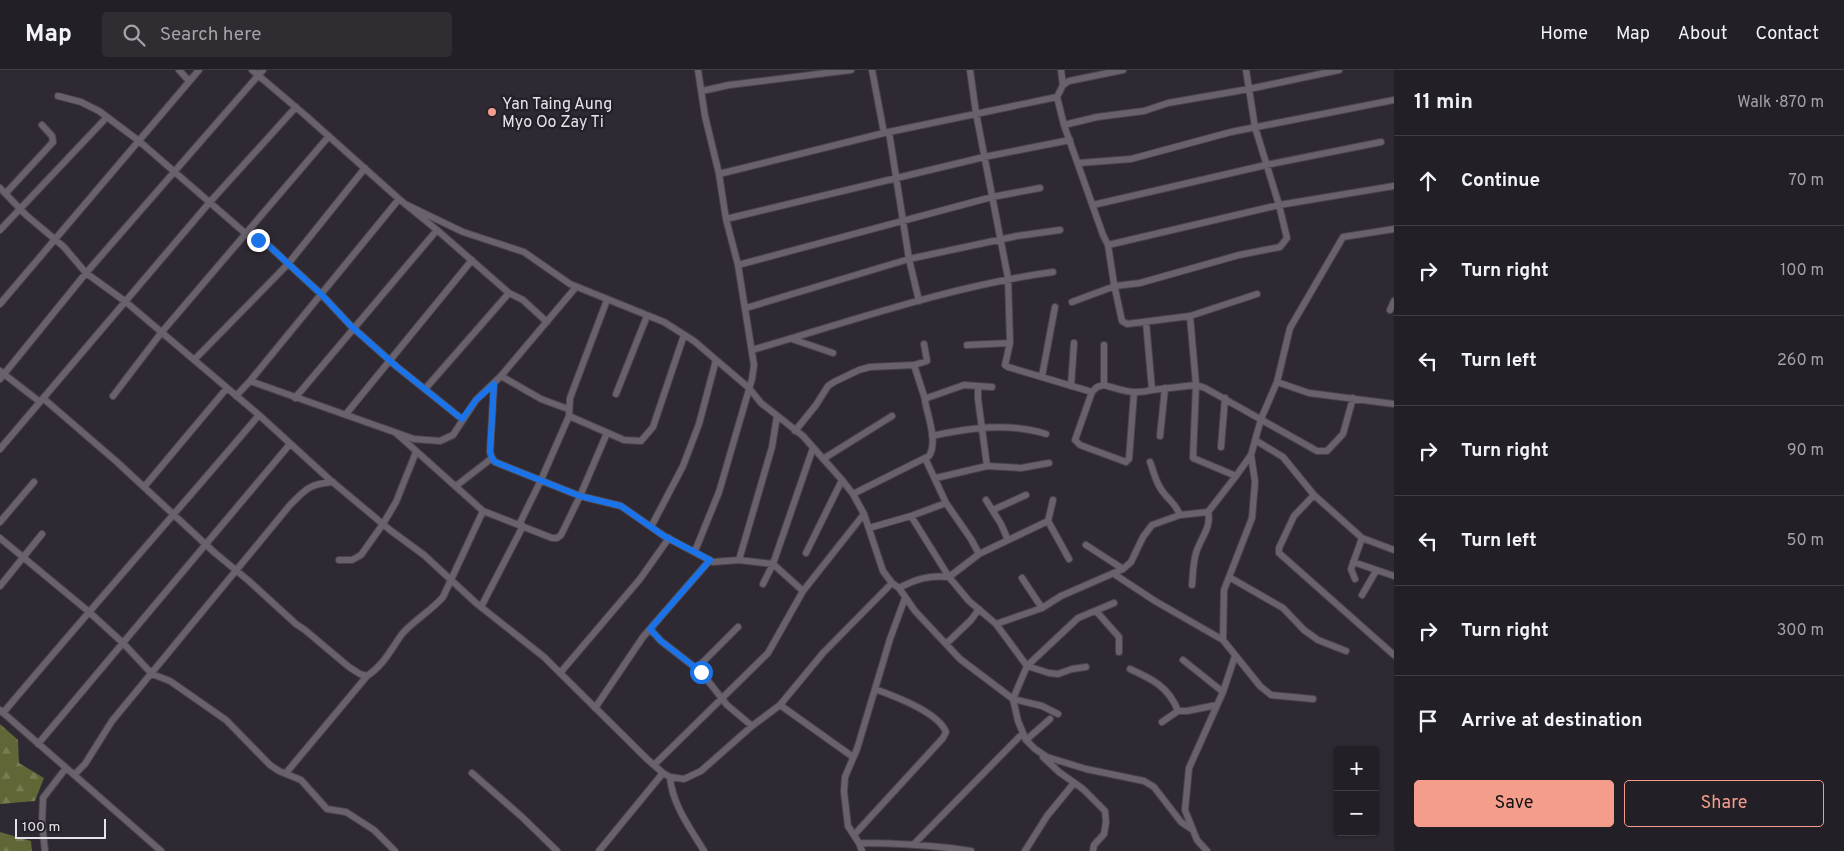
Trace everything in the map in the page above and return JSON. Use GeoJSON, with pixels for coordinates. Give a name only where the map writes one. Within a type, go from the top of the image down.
{"type":"FeatureCollection","features":[{"type":"Feature","properties":{"kind":"street"},"geometry":{"type":"LineString","coordinates":[[179,70],[189,81]]}},
{"type":"Feature","properties":{"kind":"street"},"geometry":{"type":"LineString","coordinates":[[0,304],[199,70]]}},
{"type":"Feature","properties":{"kind":"street"},"geometry":{"type":"LineString","coordinates":[[252,70],[261,73],[296,107],[407,206],[510,292],[523,300],[547,322]]}},
{"type":"Feature","properties":{"kind":"street"},"geometry":{"type":"LineString","coordinates":[[695,551],[719,492],[754,365],[738,265],[726,220],[719,174],[705,116],[698,70]]}},
{"type":"Feature","properties":{"kind":"street"},"geometry":{"type":"LineString","coordinates":[[702,91],[729,85],[851,70]]}},
{"type":"Feature","properties":{"kind":"street"},"geometry":{"type":"LineString","coordinates":[[872,70],[887,132],[909,258],[919,301]]}},
{"type":"Feature","properties":{"kind":"street"},"geometry":{"type":"LineString","coordinates":[[970,70],[984,157],[1008,278],[1010,343],[1005,365],[1092,392]]}},
{"type":"Feature","properties":{"kind":"street"},"geometry":{"type":"LineString","coordinates":[[1061,70],[1063,85]]}},
{"type":"Feature","properties":{"kind":"street"},"geometry":{"type":"LineString","coordinates":[[1123,70],[1069,81],[1063,85],[1057,97],[1064,125],[1108,245],[1122,321],[1126,324],[1190,316],[1257,294]]}},
{"type":"Feature","properties":{"kind":"street"},"geometry":{"type":"LineString","coordinates":[[1072,302],[1115,286],[1140,283],[1239,255],[1280,246],[1287,238],[1255,127],[1246,70]]}},
{"type":"Feature","properties":{"kind":"street"},"geometry":{"type":"LineString","coordinates":[[1064,125],[1097,117],[1144,111],[1168,103],[1249,89],[1339,70]]}},
{"type":"Feature","properties":{"kind":"street"},"geometry":{"type":"LineString","coordinates":[[261,73],[86,273],[1,375],[42,400],[144,487],[205,544],[296,624],[349,667],[367,676]]}},
{"type":"Feature","properties":{"kind":"street"},"geometry":{"type":"LineString","coordinates":[[58,96],[81,102],[107,117],[138,141],[245,233],[268,245],[321,294],[354,328],[462,419]]}},
{"type":"Feature","properties":{"kind":"street"},"geometry":{"type":"LineString","coordinates":[[719,174],[887,132],[1057,97]]}},
{"type":"Feature","properties":{"kind":"street"},"geometry":{"type":"LineString","coordinates":[[1079,163],[1131,159],[1255,127],[1394,100]]}},
{"type":"Feature","properties":{"kind":"street"},"geometry":{"type":"LineString","coordinates":[[0,449],[210,203],[296,107]]}},
{"type":"Feature","properties":{"kind":"street"},"geometry":{"type":"LineString","coordinates":[[0,230],[107,117]]}},
{"type":"Feature","properties":{"kind":"street"},"geometry":{"type":"LineString","coordinates":[[6,194],[53,142],[52,136],[42,125]]}},
{"type":"Feature","properties":{"kind":"street"},"geometry":{"type":"LineString","coordinates":[[113,396],[161,332],[329,136]]}},
{"type":"Feature","properties":{"kind":"street"},"geometry":{"type":"LineString","coordinates":[[726,220],[984,157],[1070,140]]}},
{"type":"Feature","properties":{"kind":"street"},"geometry":{"type":"LineString","coordinates":[[1093,205],[1266,165],[1381,142]]}},
{"type":"Feature","properties":{"kind":"street"},"geometry":{"type":"LineString","coordinates":[[194,360],[288,264],[365,168]]}},
{"type":"Feature","properties":{"kind":"street"},"geometry":{"type":"LineString","coordinates":[[1108,245],[1279,205],[1394,186]]}},
{"type":"Feature","properties":{"kind":"street"},"geometry":{"type":"LineString","coordinates":[[0,188],[26,215],[64,247],[86,273],[126,302],[259,415],[333,482],[424,555],[481,606],[544,657],[654,765],[670,777],[684,779],[701,771],[752,726],[780,705],[823,653],[892,583]]}},
{"type":"Feature","properties":{"kind":"street"},"geometry":{"type":"LineString","coordinates":[[738,265],[992,197],[1040,188]]}},
{"type":"Feature","properties":{"kind":"street"},"geometry":{"type":"LineString","coordinates":[[236,396],[399,199]]}},
{"type":"Feature","properties":{"kind":"street"},"geometry":{"type":"LineString","coordinates":[[407,206],[463,232],[524,252],[576,287],[664,322],[684,335],[749,388],[761,403],[814,448],[842,480],[864,514],[883,571],[960,659],[1013,699],[1042,706],[1058,714]]}},
{"type":"Feature","properties":{"kind":"street"},"geometry":{"type":"LineString","coordinates":[[294,398],[437,230]]}},
{"type":"Feature","properties":{"kind":"street"},"geometry":{"type":"LineString","coordinates":[[746,308],[909,258],[1000,239],[1060,230]]}},
{"type":"Feature","properties":{"kind":"street"},"geometry":{"type":"LineString","coordinates":[[996,624],[1042,608],[1061,596],[1123,569],[1132,562],[1143,537],[1152,524],[1180,515],[1208,512],[1236,476],[1250,454],[1261,419],[1277,382],[1290,328],[1322,275],[1339,242],[1343,237],[1394,230]]}},
{"type":"Feature","properties":{"kind":"street"},"geometry":{"type":"LineString","coordinates":[[346,414],[472,260]]}},
{"type":"Feature","properties":{"kind":"street"},"geometry":{"type":"LineString","coordinates":[[752,350],[919,301],[1008,278],[1053,272]]}},
{"type":"Feature","properties":{"kind":"street"},"geometry":{"type":"LineString","coordinates":[[250,381],[414,439],[440,441],[453,435],[476,400],[494,384],[576,287]]}},
{"type":"Feature","properties":{"kind":"street"},"geometry":{"type":"LineString","coordinates":[[425,389],[510,292]]}},
{"type":"Feature","properties":{"kind":"street"},"geometry":{"type":"LineString","coordinates":[[481,606],[521,526],[541,480],[568,413],[570,398],[607,300]]}},
{"type":"Feature","properties":{"kind":"street"},"geometry":{"type":"LineString","coordinates":[[1390,310],[1394,301]]}},
{"type":"Feature","properties":{"kind":"street"},"geometry":{"type":"LineString","coordinates":[[1042,376],[1055,307]]}},
{"type":"Feature","properties":{"kind":"street"},"geometry":{"type":"LineString","coordinates":[[616,394],[647,316]]}},
{"type":"Feature","properties":{"kind":"street"},"geometry":{"type":"LineString","coordinates":[[1190,316],[1196,385],[1193,458],[1236,476]]}},
{"type":"Feature","properties":{"kind":"street"},"geometry":{"type":"LineString","coordinates":[[1146,322],[1152,390]]}},
{"type":"Feature","properties":{"kind":"street"},"geometry":{"type":"LineString","coordinates":[[501,376],[541,399],[607,432],[624,440],[641,442],[653,427],[684,335]]}},
{"type":"Feature","properties":{"kind":"street"},"geometry":{"type":"LineString","coordinates":[[791,338],[833,353]]}},
{"type":"Feature","properties":{"kind":"street"},"geometry":{"type":"LineString","coordinates":[[967,345],[1010,343]]}},
{"type":"Feature","properties":{"kind":"street"},"geometry":{"type":"LineString","coordinates":[[1071,386],[1074,343]]}},
{"type":"Feature","properties":{"kind":"street"},"geometry":{"type":"LineString","coordinates":[[795,431],[816,405],[828,386],[859,370],[870,367],[914,364],[927,361],[924,344]]}},
{"type":"Feature","properties":{"kind":"street"},"geometry":{"type":"LineString","coordinates":[[1104,345],[1104,385]]}},
{"type":"Feature","properties":{"kind":"street"},"geometry":{"type":"LineString","coordinates":[[651,528],[686,458],[699,424],[716,360]]}},
{"type":"Feature","properties":{"kind":"street"},"geometry":{"type":"LineString","coordinates":[[852,494],[929,456],[932,452],[932,436],[925,399],[914,364]]}},
{"type":"Feature","properties":{"kind":"street"},"geometry":{"type":"LineString","coordinates":[[1277,382],[1309,393],[1394,404]]}},
{"type":"Feature","properties":{"kind":"street"},"geometry":{"type":"LineString","coordinates":[[494,384],[490,452],[495,462],[580,496],[621,506],[651,528],[713,562],[739,560],[773,564],[803,591]]}},
{"type":"Feature","properties":{"kind":"street"},"geometry":{"type":"LineString","coordinates":[[925,399],[964,385],[992,387]]}},
{"type":"Feature","properties":{"kind":"street"},"geometry":{"type":"LineString","coordinates":[[1134,393],[1129,459],[1126,462],[1080,445],[1075,440],[1092,392],[1097,387],[1104,385],[1140,393],[1196,385],[1225,398],[1318,451],[1327,451],[1343,434],[1353,398]]}},
{"type":"Feature","properties":{"kind":"street"},"geometry":{"type":"LineString","coordinates":[[978,387],[978,399],[988,466]]}},
{"type":"Feature","properties":{"kind":"street"},"geometry":{"type":"LineString","coordinates":[[144,487],[227,388]]}},
{"type":"Feature","properties":{"kind":"street"},"geometry":{"type":"LineString","coordinates":[[1160,436],[1165,388]]}},
{"type":"Feature","properties":{"kind":"street"},"geometry":{"type":"LineString","coordinates":[[1221,447],[1225,398]]}},
{"type":"Feature","properties":{"kind":"street"},"geometry":{"type":"LineString","coordinates":[[160,851],[1,711],[174,515],[259,415]]}},
{"type":"Feature","properties":{"kind":"street"},"geometry":{"type":"LineString","coordinates":[[739,560],[772,447],[778,416]]}},
{"type":"Feature","properties":{"kind":"street"},"geometry":{"type":"LineString","coordinates":[[823,459],[892,416]]}},
{"type":"Feature","properties":{"kind":"street"},"geometry":{"type":"LineString","coordinates":[[932,436],[982,428],[1015,428],[1046,434]]}},
{"type":"Feature","properties":{"kind":"street"},"geometry":{"type":"LineString","coordinates":[[394,432],[483,511],[552,538],[557,538],[561,535],[580,496],[607,432]]}},
{"type":"Feature","properties":{"kind":"street"},"geometry":{"type":"LineString","coordinates":[[1255,440],[1283,457],[1314,495],[1362,538],[1394,550]]}},
{"type":"Feature","properties":{"kind":"street"},"geometry":{"type":"LineString","coordinates":[[38,744],[290,444]]}},
{"type":"Feature","properties":{"kind":"street"},"geometry":{"type":"LineString","coordinates":[[763,584],[773,564],[814,448]]}},
{"type":"Feature","properties":{"kind":"street"},"geometry":{"type":"LineString","coordinates":[[339,560],[352,560],[361,555],[396,502],[416,452]]}},
{"type":"Feature","properties":{"kind":"street"},"geometry":{"type":"LineString","coordinates":[[1223,640],[1224,590],[1252,518],[1255,482],[1250,454]]}},
{"type":"Feature","properties":{"kind":"street"},"geometry":{"type":"LineString","coordinates":[[456,486],[492,458]]}},
{"type":"Feature","properties":{"kind":"street"},"geometry":{"type":"LineString","coordinates":[[925,458],[936,478],[946,503],[979,554]]}},
{"type":"Feature","properties":{"kind":"street"},"geometry":{"type":"LineString","coordinates":[[1150,462],[1163,493],[1175,503],[1180,515]]}},
{"type":"Feature","properties":{"kind":"street"},"geometry":{"type":"LineString","coordinates":[[936,478],[988,466],[1021,468],[1049,463]]}},
{"type":"Feature","properties":{"kind":"street"},"geometry":{"type":"LineString","coordinates":[[806,553],[842,480]]}},
{"type":"Feature","properties":{"kind":"street"},"geometry":{"type":"LineString","coordinates":[[0,522],[34,482]]}},
{"type":"Feature","properties":{"kind":"street"},"geometry":{"type":"LineString","coordinates":[[74,775],[85,764],[112,720],[290,505],[305,490],[316,484],[333,482]]}},
{"type":"Feature","properties":{"kind":"street"},"geometry":{"type":"LineString","coordinates":[[993,510],[1026,495]]}},
{"type":"Feature","properties":{"kind":"street"},"geometry":{"type":"LineString","coordinates":[[1314,495],[1294,516],[1279,548],[1279,553],[1394,655]]}},
{"type":"Feature","properties":{"kind":"street"},"geometry":{"type":"LineString","coordinates":[[986,500],[1008,540]]}},
{"type":"Feature","properties":{"kind":"street"},"geometry":{"type":"LineString","coordinates":[[1053,500],[1048,521],[1069,559]]}},
{"type":"Feature","properties":{"kind":"street"},"geometry":{"type":"LineString","coordinates":[[869,528],[911,516],[946,503]]}},
{"type":"Feature","properties":{"kind":"street"},"geometry":{"type":"LineString","coordinates":[[286,773],[367,676],[387,658],[403,634],[434,607],[442,597],[483,511]]}},
{"type":"Feature","properties":{"kind":"street"},"geometry":{"type":"LineString","coordinates":[[1192,585],[1196,552],[1210,519],[1208,512]]}},
{"type":"Feature","properties":{"kind":"street"},"geometry":{"type":"LineString","coordinates":[[654,765],[768,654],[803,591],[864,514]]}},
{"type":"Feature","properties":{"kind":"street"},"geometry":{"type":"LineString","coordinates":[[911,516],[949,577],[969,601],[996,624],[1027,666],[1058,674],[1086,667]]}},
{"type":"Feature","properties":{"kind":"street"},"geometry":{"type":"LineString","coordinates":[[899,588],[917,579],[936,576],[949,577],[979,554],[1048,521]]}},
{"type":"Feature","properties":{"kind":"street"},"geometry":{"type":"LineString","coordinates":[[0,586],[42,534]]}},
{"type":"Feature","properties":{"kind":"street"},"geometry":{"type":"LineString","coordinates":[[0,538],[123,643],[152,674],[170,681],[226,720],[270,765],[301,780],[327,809],[346,812],[374,830],[394,851]]}},
{"type":"Feature","properties":{"kind":"street"},"geometry":{"type":"LineString","coordinates":[[560,673],[640,579],[669,538]]}},
{"type":"Feature","properties":{"kind":"street"},"geometry":{"type":"LineString","coordinates":[[1355,579],[1351,569],[1362,538]]}},
{"type":"Feature","properties":{"kind":"street"},"geometry":{"type":"LineString","coordinates":[[1086,545],[1123,569]]}},
{"type":"Feature","properties":{"kind":"street"},"geometry":{"type":"LineString","coordinates":[[595,708],[643,636],[710,560]]}},
{"type":"Feature","properties":{"kind":"street"},"geometry":{"type":"LineString","coordinates":[[1353,562],[1394,576]]}},
{"type":"Feature","properties":{"kind":"street"},"geometry":{"type":"LineString","coordinates":[[1362,595],[1376,570]]}},
{"type":"Feature","properties":{"kind":"street"},"geometry":{"type":"LineString","coordinates":[[1114,574],[1154,601],[1223,640],[1260,686],[1271,695],[1313,699]]}},
{"type":"Feature","properties":{"kind":"street"},"geometry":{"type":"LineString","coordinates":[[1229,576],[1283,608],[1304,630],[1318,640],[1346,651]]}},
{"type":"Feature","properties":{"kind":"street"},"geometry":{"type":"LineString","coordinates":[[1022,578],[1042,608]]}},
{"type":"Feature","properties":{"kind":"street"},"geometry":{"type":"LineString","coordinates":[[862,851],[848,826],[844,792],[845,777],[854,757],[890,639],[905,598]]}},
{"type":"Feature","properties":{"kind":"street"},"geometry":{"type":"LineString","coordinates":[[1093,851],[1094,845],[1104,834],[1105,811],[1083,789],[1058,772],[1024,736],[1013,699],[1027,666],[1078,618],[1114,603]]}},
{"type":"Feature","properties":{"kind":"street"},"geometry":{"type":"LineString","coordinates":[[946,644],[979,610]]}},
{"type":"Feature","properties":{"kind":"street"},"geometry":{"type":"LineString","coordinates":[[1096,611],[1118,637],[1119,652]]}},
{"type":"Feature","properties":{"kind":"street"},"geometry":{"type":"LineString","coordinates":[[696,669],[738,627]]}},
{"type":"Feature","properties":{"kind":"street"},"geometry":{"type":"LineString","coordinates":[[650,629],[661,641],[696,669],[722,699],[752,726]]}},
{"type":"Feature","properties":{"kind":"street"},"geometry":{"type":"LineString","coordinates":[[1207,851],[1197,840],[1185,810],[1189,768],[1223,692],[1235,656]]}},
{"type":"Feature","properties":{"kind":"street"},"geometry":{"type":"LineString","coordinates":[[1183,660],[1223,692]]}},
{"type":"Feature","properties":{"kind":"street"},"geometry":{"type":"LineString","coordinates":[[1130,669],[1152,679],[1163,687],[1172,697],[1178,711]]}},
{"type":"Feature","properties":{"kind":"street"},"geometry":{"type":"LineString","coordinates":[[854,835],[903,783],[943,738],[946,732],[936,721],[913,704],[875,689]]}},
{"type":"Feature","properties":{"kind":"street"},"geometry":{"type":"LineString","coordinates":[[780,705],[854,757]]}},
{"type":"Feature","properties":{"kind":"street"},"geometry":{"type":"LineString","coordinates":[[1162,722],[1178,711],[1217,705]]}},
{"type":"Feature","properties":{"kind":"street"},"geometry":{"type":"LineString","coordinates":[[914,844],[1024,736],[1050,720]]}},
{"type":"Feature","properties":{"kind":"street"},"geometry":{"type":"LineString","coordinates":[[1035,749],[1047,757],[1086,769],[1144,780],[1154,787],[1181,822],[1193,830]]}},
{"type":"Feature","properties":{"kind":"street"},"geometry":{"type":"LineString","coordinates":[[45,851],[42,798],[66,768]]}},
{"type":"Feature","properties":{"kind":"street"},"geometry":{"type":"LineString","coordinates":[[599,851],[663,773]]}},
{"type":"Feature","properties":{"kind":"street"},"geometry":{"type":"LineString","coordinates":[[472,774],[522,817],[557,851]]}},
{"type":"Feature","properties":{"kind":"street"},"geometry":{"type":"LineString","coordinates":[[670,777],[671,789],[678,806],[704,851]]}},
{"type":"Feature","properties":{"kind":"street"},"geometry":{"type":"LineString","coordinates":[[1025,851],[1047,816],[1074,783]]}},
{"type":"Feature","properties":{"kind":"street"},"geometry":{"type":"LineString","coordinates":[[859,843],[944,846],[971,851]]}},
{"type":"Feature","properties":{"kind":"green space"},"geometry":{"type":"Polygon","coordinates":[[[0,724],[18,740],[19,763],[44,778],[35,801],[0,804],[0,724]]]}},
{"type":"Feature","properties":{"kind":"green space"},"geometry":{"type":"Polygon","coordinates":[[[0,832],[31,841],[32,851],[0,851],[0,832]]]}},
{"type":"Feature","properties":{"kind":"place","name":"Yan Taing Aung Myo Oo Zay Ti"},"geometry":{"type":"Point","coordinates":[492,112]}},
{"type":"Feature","properties":{"kind":"route"},"geometry":{"type":"LineString","coordinates":[[258,240],[268,245],[321,294],[351,326],[396,366],[462,419],[476,400],[494,384],[490,452],[495,462],[580,496],[621,506],[664,536],[710,560],[650,629],[661,641],[701,672]]}}]}
